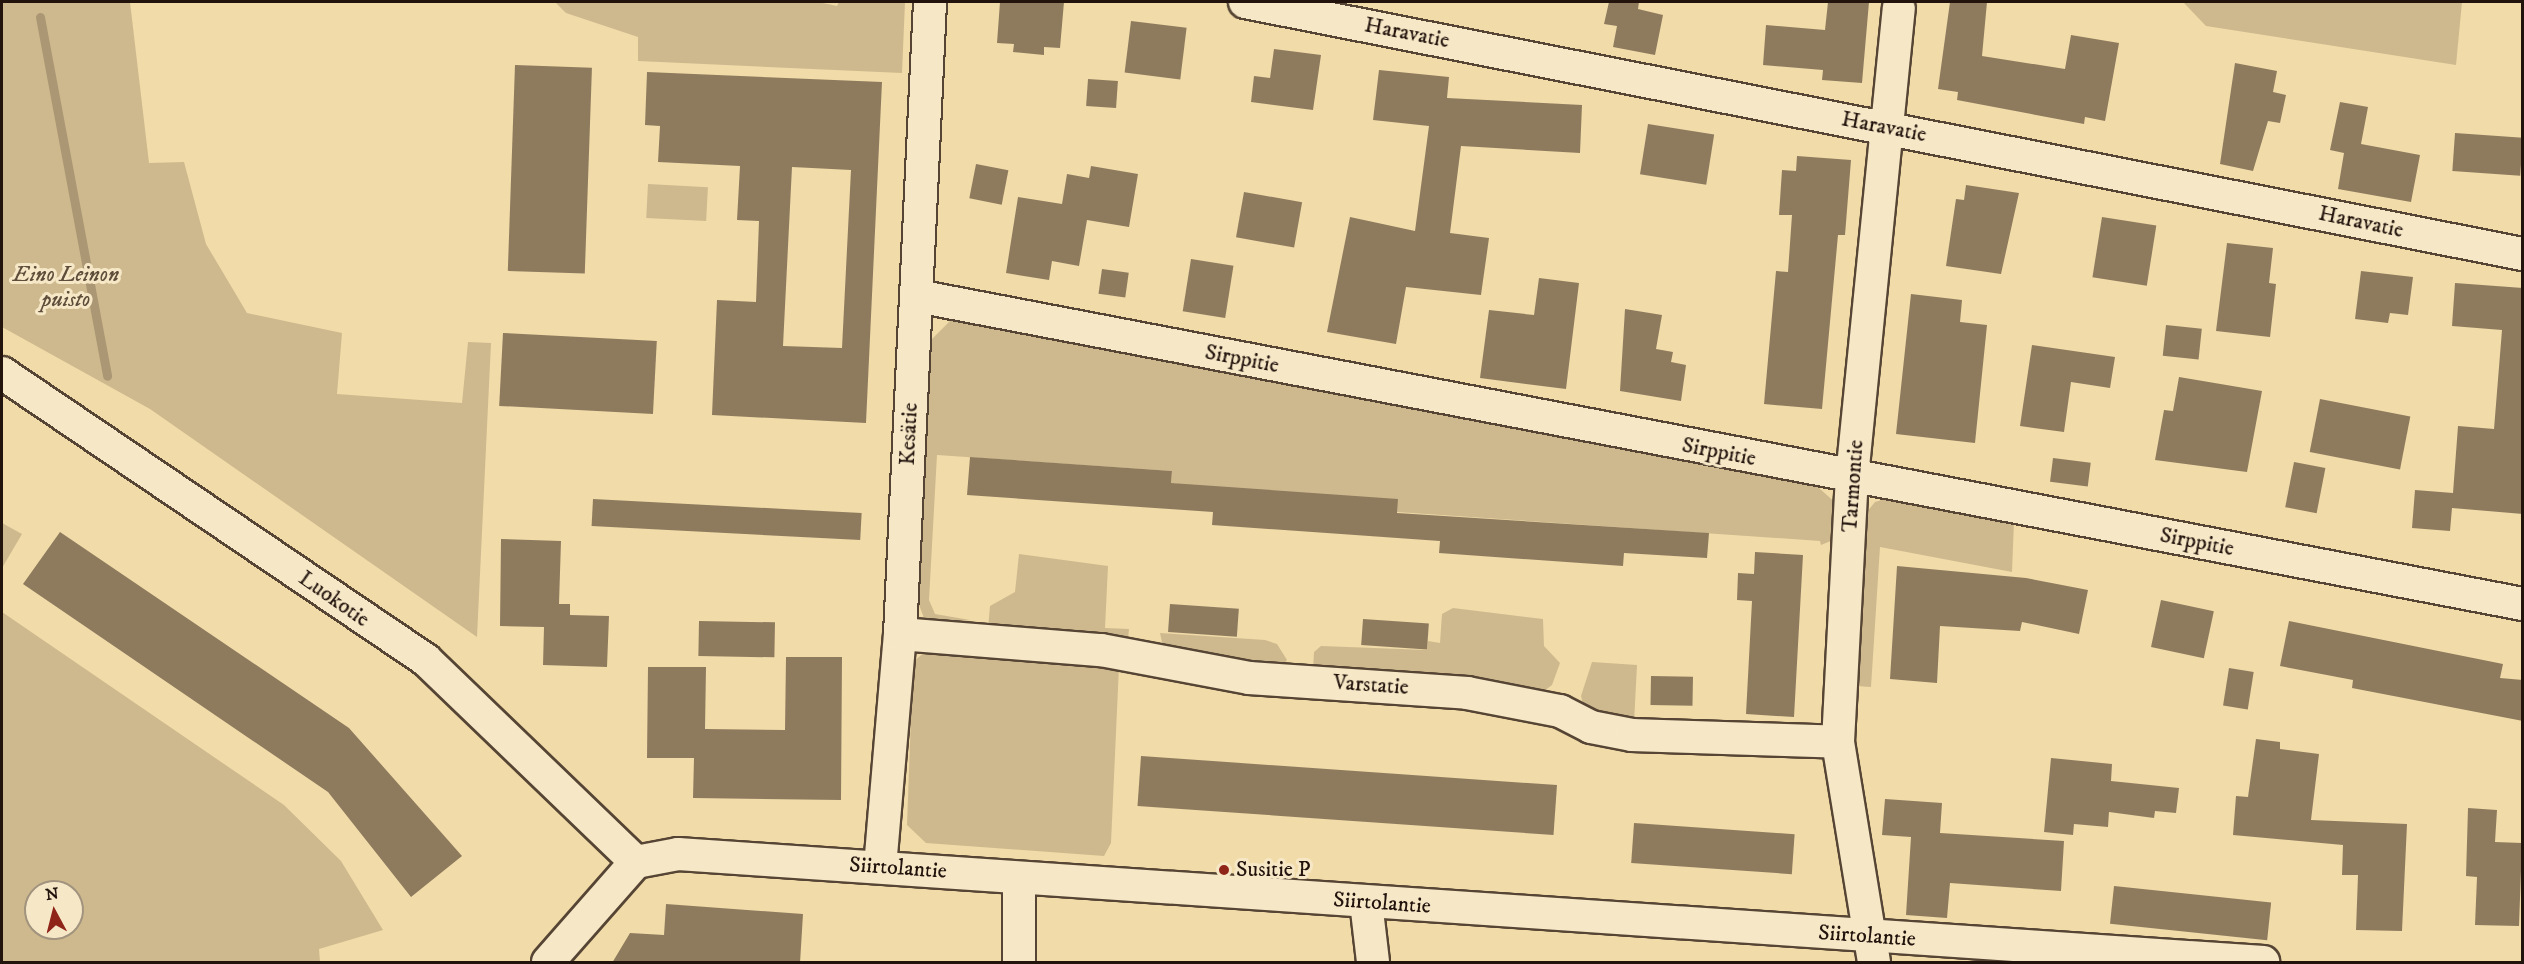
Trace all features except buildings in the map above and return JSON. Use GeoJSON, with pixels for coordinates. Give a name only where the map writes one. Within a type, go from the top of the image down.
{"type":"FeatureCollection","features":[{"type":"Feature","properties":{"kind":"street","name":"Kesätie"},"geometry":{"type":"LineString","coordinates":[[880,867],[900,634],[930,2]]}},
{"type":"Feature","properties":{"kind":"street","name":"Haravatie"},"geometry":{"type":"LineString","coordinates":[[1245,2],[2523,254]]}},
{"type":"Feature","properties":{"kind":"street","name":"Tarmontie"},"geometry":{"type":"LineString","coordinates":[[1871,950],[1838,742],[1852,477],[1899,8]]}},
{"type":"Feature","properties":{"kind":"street","name":"Sirppitie"},"geometry":{"type":"LineString","coordinates":[[917,296],[2523,604]]}},
{"type":"Feature","properties":{"kind":"street","name":"Luokotie"},"geometry":{"type":"LineString","coordinates":[[2,373],[426,660],[636,862]]}},
{"type":"Feature","properties":{"kind":"street","name":"Varstatie"},"geometry":{"type":"LineString","coordinates":[[900,634],[1101,650],[1249,678],[1467,693],[1560,711],[1591,727],[1632,735],[1838,742]]}},
{"type":"Feature","properties":{"kind":"street","name":"Siirtolantie"},"geometry":{"type":"LineString","coordinates":[[636,862],[678,854],[880,867],[1366,902],[1871,950],[2263,963]]}},
{"type":"Feature","properties":{"kind":"street"},"geometry":{"type":"LineString","coordinates":[[548,963],[636,862]]}},
{"type":"Feature","properties":{"kind":"street"},"geometry":{"type":"LineString","coordinates":[[1019,878],[1019,963]]}},
{"type":"Feature","properties":{"kind":"street"},"geometry":{"type":"LineString","coordinates":[[1366,902],[1373,963]]}},
{"type":"Feature","properties":{"kind":"green space","name":"Eino Leinon puisto"},"geometry":{"type":"Polygon","coordinates":[[[2,2],[130,2],[149,163],[184,162],[206,244],[247,313],[342,333],[337,394],[462,403],[468,342],[491,343],[477,637],[150,409],[2,327],[2,2]]]}},
{"type":"Feature","properties":{"kind":"green space"},"geometry":{"type":"Polygon","coordinates":[[[555,2],[818,2],[837,6],[839,2],[905,2],[902,73],[638,61],[638,37],[566,13],[555,2]]]}},
{"type":"Feature","properties":{"kind":"green space"},"geometry":{"type":"Polygon","coordinates":[[[2183,2],[2462,2],[2456,65],[2206,26],[2183,2]]]}},
{"type":"Feature","properties":{"kind":"green space"},"geometry":{"type":"Polygon","coordinates":[[[648,184],[708,187],[706,221],[646,218],[648,184]]]}},
{"type":"Feature","properties":{"kind":"green space"},"geometry":{"type":"Polygon","coordinates":[[[954,317],[1810,480],[1838,505],[1838,538],[1821,545],[1820,541],[1397,512],[1171,483],[1172,471],[937,455],[929,600],[935,614],[970,620],[936,626],[924,618],[916,597],[932,339],[954,317]]]}},
{"type":"Feature","properties":{"kind":"green space"},"geometry":{"type":"Polygon","coordinates":[[[1892,497],[2014,521],[2012,572],[1880,547],[1871,687],[1856,686],[1862,518],[1875,502],[1892,497]]]}},
{"type":"Feature","properties":{"kind":"green space"},"geometry":{"type":"Polygon","coordinates":[[[2,523],[22,534],[2,568],[2,523]]]}},
{"type":"Feature","properties":{"kind":"green space"},"geometry":{"type":"Polygon","coordinates":[[[1019,554],[1108,566],[1105,628],[1129,629],[1128,639],[988,629],[990,606],[1015,592],[1019,554]]]}},
{"type":"Feature","properties":{"kind":"green space"},"geometry":{"type":"Polygon","coordinates":[[[1453,608],[1543,619],[1544,646],[1560,663],[1552,685],[1544,691],[1313,670],[1314,652],[1321,646],[1427,650],[1428,641],[1440,643],[1442,614],[1453,608]]]}},
{"type":"Feature","properties":{"kind":"green space"},"geometry":{"type":"Polygon","coordinates":[[[2,612],[284,805],[341,861],[383,930],[319,949],[320,962],[2,962],[2,612]]]}},
{"type":"Feature","properties":{"kind":"green space"},"geometry":{"type":"Polygon","coordinates":[[[1160,633],[1265,640],[1277,644],[1287,660],[1280,669],[1163,647],[1160,633]]]}},
{"type":"Feature","properties":{"kind":"green space"},"geometry":{"type":"Polygon","coordinates":[[[933,645],[1119,666],[1111,843],[1104,856],[926,843],[907,825],[913,662],[933,645]]]}},
{"type":"Feature","properties":{"kind":"green space"},"geometry":{"type":"Polygon","coordinates":[[[1592,662],[1637,665],[1634,723],[1584,708],[1581,696],[1592,662]]]}},
{"type":"Feature","properties":{"kind":"waterway"},"geometry":{"type":"LineString","coordinates":[[40,17],[107,376]]}},
{"type":"Feature","properties":{"kind":"place","name":"Susitie P"},"geometry":{"type":"Point","coordinates":[1224,870]}}]}
